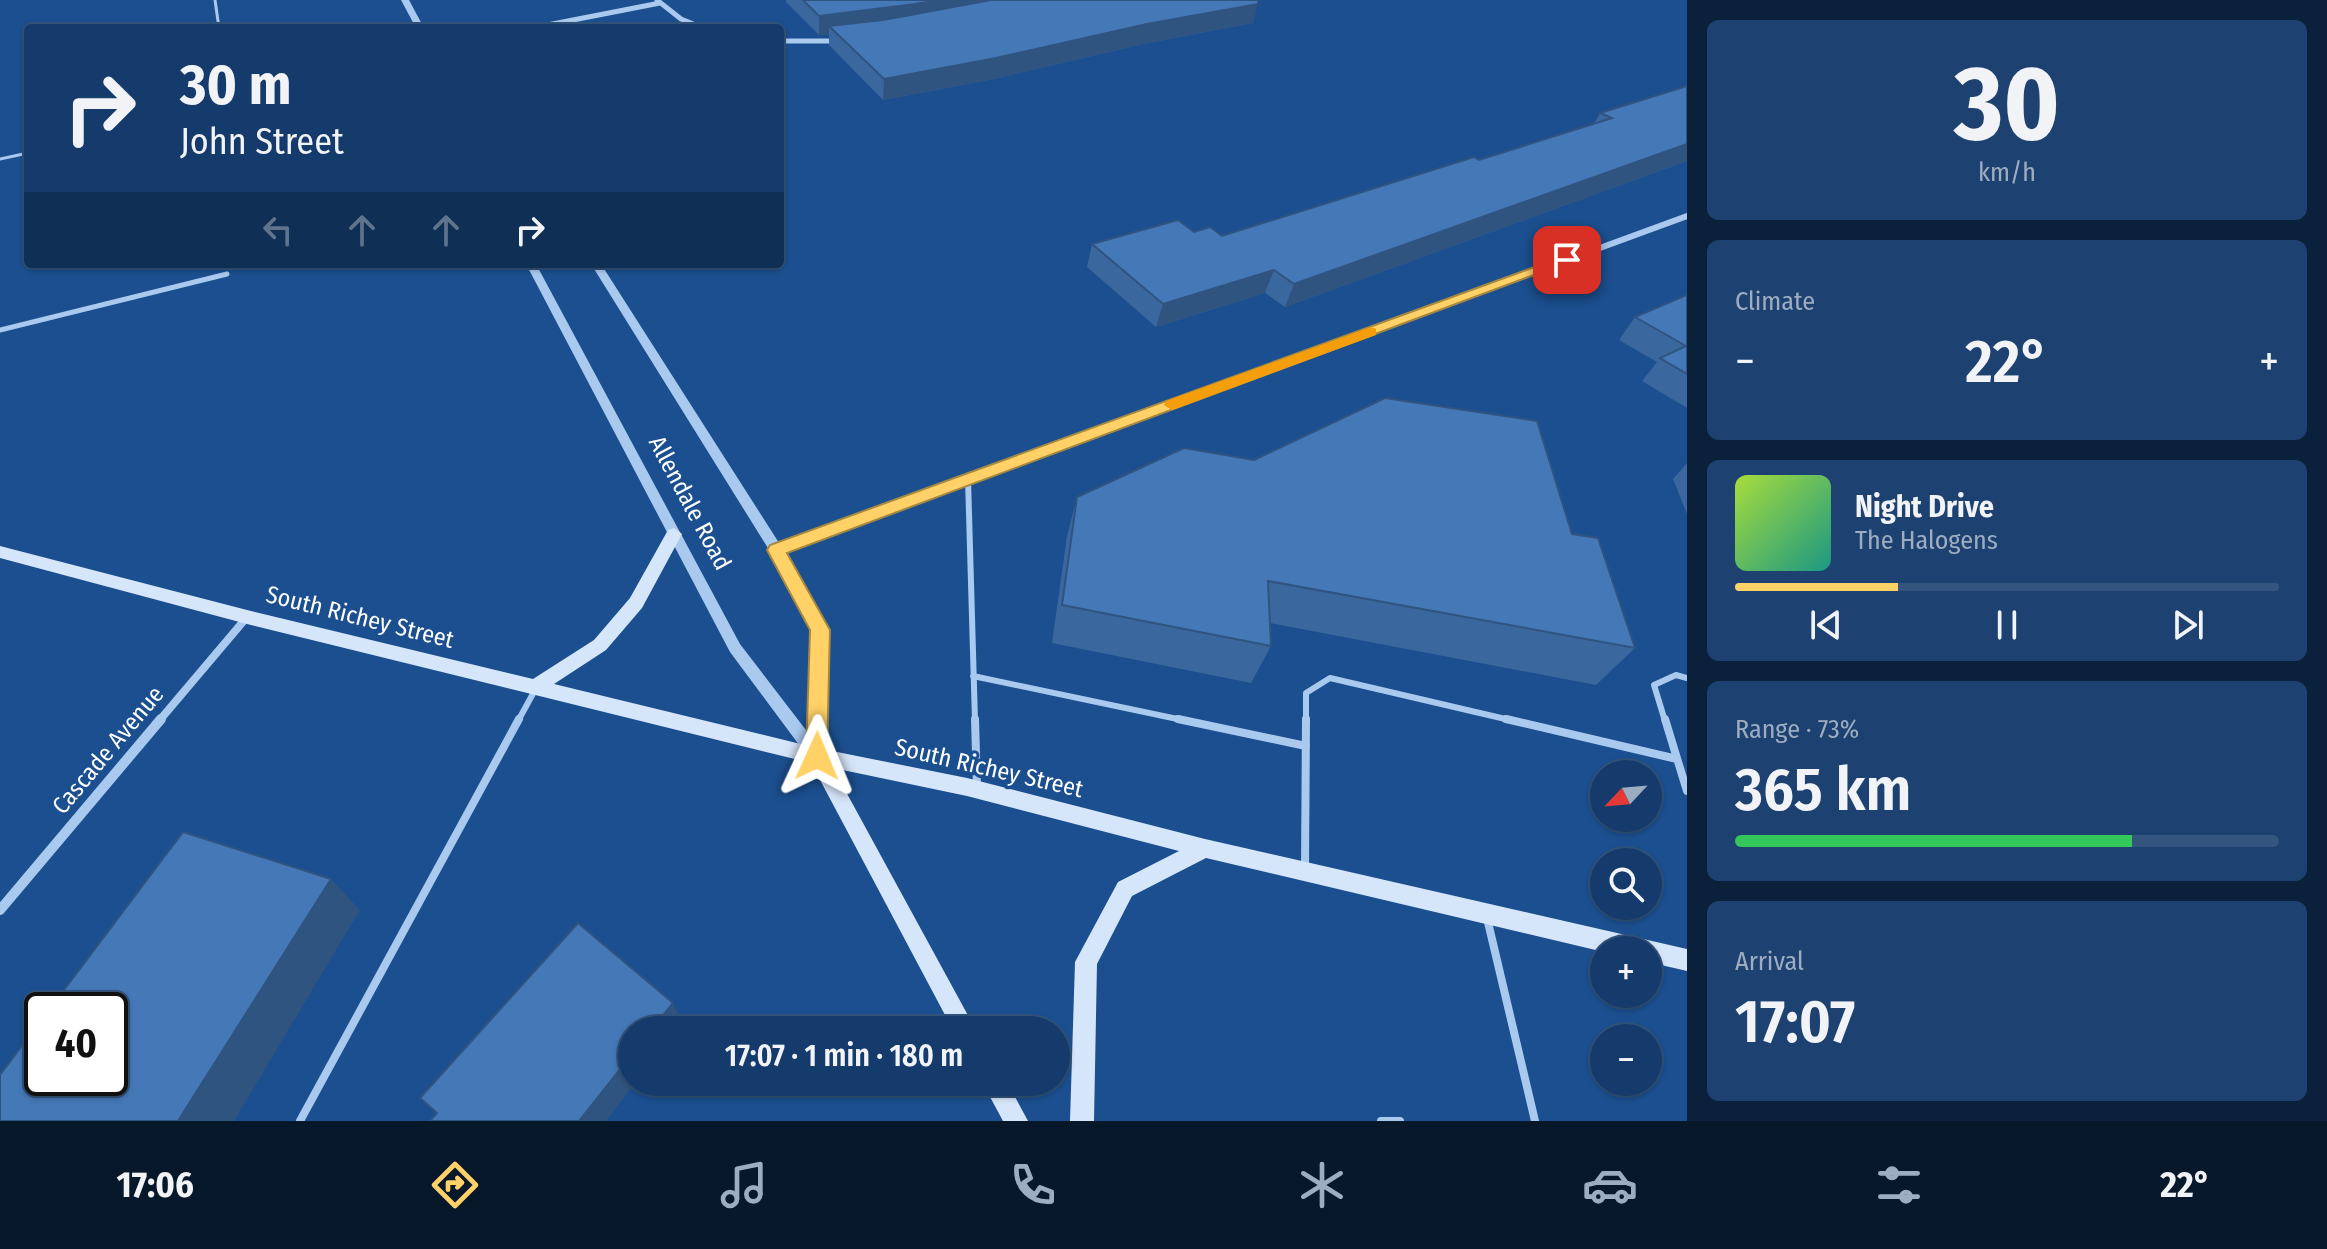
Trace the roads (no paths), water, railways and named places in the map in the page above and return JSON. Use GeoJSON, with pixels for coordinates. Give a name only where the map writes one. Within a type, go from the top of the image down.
{"type":"FeatureCollection","features":[{"type":"Feature","properties":{"kind":"main road"},"geometry":{"type":"LineString","coordinates":[[536,687],[600,645],[636,603],[674,534]]}},
{"type":"Feature","properties":{"kind":"main road","name":"South Richey Street"},"geometry":{"type":"LineString","coordinates":[[0,552],[247,617],[817,756],[977,790],[1205,848],[1590,938]]}},
{"type":"Feature","properties":{"kind":"main road","name":"Allendale Road"},"geometry":{"type":"LineString","coordinates":[[817,756],[957,1016]]}},
{"type":"Feature","properties":{"kind":"main road"},"geometry":{"type":"LineString","coordinates":[[1082,1121],[1086,962],[1125,889],[1205,848]]}},
{"type":"Feature","properties":{"kind":"main road","name":"South Richey Street"},"geometry":{"type":"LineString","coordinates":[[1662,955],[1687,960]]}},
{"type":"Feature","properties":{"kind":"main road"},"geometry":{"type":"LineString","coordinates":[[1002,1096],[1016,1121]]}},
{"type":"Feature","properties":{"kind":"street"},"geometry":{"type":"LineString","coordinates":[[405,0],[418,24]]}},
{"type":"Feature","properties":{"kind":"street"},"geometry":{"type":"LineString","coordinates":[[552,24],[659,2],[681,19],[693,24]]}},
{"type":"Feature","properties":{"kind":"street"},"geometry":{"type":"LineString","coordinates":[[784,41],[841,41]]}},
{"type":"Feature","properties":{"kind":"street"},"geometry":{"type":"LineString","coordinates":[[776,550],[1687,216]]}},
{"type":"Feature","properties":{"kind":"street","name":"Allendale Road"},"geometry":{"type":"LineString","coordinates":[[533,268],[735,648],[817,756]]}},
{"type":"Feature","properties":{"kind":"street","name":"Allendale Road"},"geometry":{"type":"LineString","coordinates":[[599,268],[776,550],[820,630],[817,756]]}},
{"type":"Feature","properties":{"kind":"street","name":"Cascade Avenue"},"geometry":{"type":"LineString","coordinates":[[0,910],[247,617]]}},
{"type":"Feature","properties":{"kind":"lane"},"geometry":{"type":"LineString","coordinates":[[215,0],[218,24]]}},
{"type":"Feature","properties":{"kind":"lane"},"geometry":{"type":"LineString","coordinates":[[0,159],[24,154]]}},
{"type":"Feature","properties":{"kind":"lane"},"geometry":{"type":"LineString","coordinates":[[0,330],[227,274]]}},
{"type":"Feature","properties":{"kind":"lane"},"geometry":{"type":"LineString","coordinates":[[968,479],[977,790]]}},
{"type":"Feature","properties":{"kind":"lane"},"geometry":{"type":"LineString","coordinates":[[1687,678],[1676,675],[1654,685],[1687,791]]}},
{"type":"Feature","properties":{"kind":"lane"},"geometry":{"type":"LineString","coordinates":[[973,676],[1306,746]]}},
{"type":"Feature","properties":{"kind":"lane"},"geometry":{"type":"LineString","coordinates":[[1305,872],[1306,693],[1330,678],[1677,759]]}},
{"type":"Feature","properties":{"kind":"lane"},"geometry":{"type":"LineString","coordinates":[[300,1121],[536,687]]}},
{"type":"Feature","properties":{"kind":"lane"},"geometry":{"type":"LineString","coordinates":[[1486,914],[1535,1121]]}},
{"type":"Feature","properties":{"kind":"lane"},"geometry":{"type":"LineString","coordinates":[[1381,1121],[1400,1121]]}}]}
